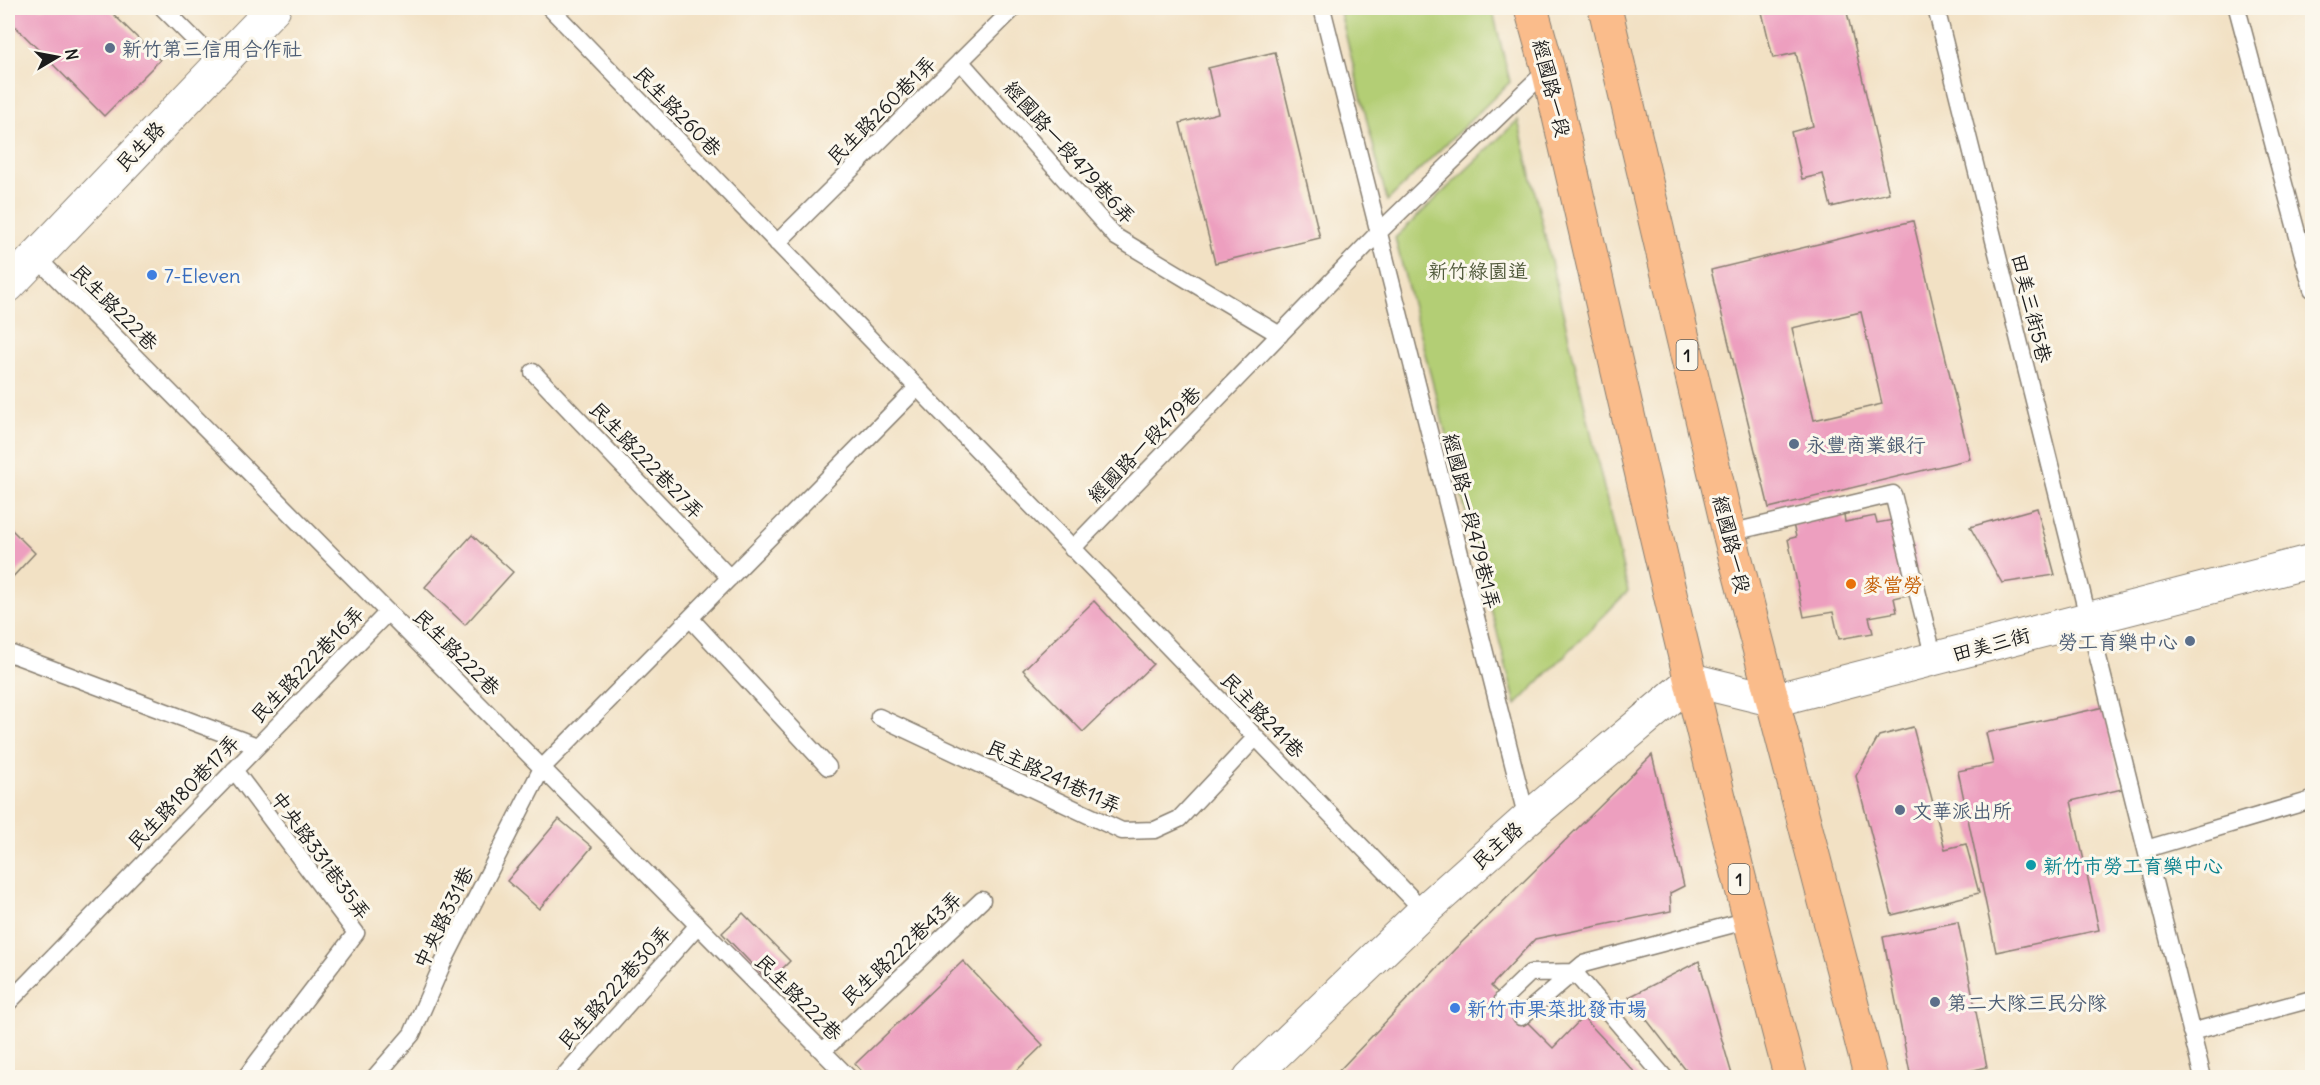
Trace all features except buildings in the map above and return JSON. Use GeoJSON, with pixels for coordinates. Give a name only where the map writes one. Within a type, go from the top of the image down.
{"type":"FeatureCollection","features":[{"type":"Feature","properties":{"kind":"main road","name":"經國路一段"},"geometry":{"type":"LineString","coordinates":[[1531,8],[1548,69],[1749,920],[1791,1077]]}},
{"type":"Feature","properties":{"kind":"main road","name":"經國路一段"},"geometry":{"type":"LineString","coordinates":[[1605,8],[1729,533],[1871,1077]]}},
{"type":"Feature","properties":{"kind":"street","name":"民生路"},"geometry":{"type":"LineString","coordinates":[[8,286],[218,63],[274,8]]}},
{"type":"Feature","properties":{"kind":"street","name":"田美三街"},"geometry":{"type":"LineString","coordinates":[[1774,700],[2313,561]]}},
{"type":"Feature","properties":{"kind":"street"},"geometry":{"type":"LineString","coordinates":[[1692,680],[1774,700]]}},
{"type":"Feature","properties":{"kind":"street","name":"民主路"},"geometry":{"type":"LineString","coordinates":[[1250,1077],[1424,911],[1527,819],[1692,680]]}},
{"type":"Feature","properties":{"kind":"lane"},"geometry":{"type":"LineString","coordinates":[[163,8],[218,63]]}},
{"type":"Feature","properties":{"kind":"lane","name":"民生路260巷"},"geometry":{"type":"LineString","coordinates":[[550,8],[777,243]]}},
{"type":"Feature","properties":{"kind":"lane","name":"民生路260巷1弄"},"geometry":{"type":"LineString","coordinates":[[777,243],[1014,8]]}},
{"type":"Feature","properties":{"kind":"lane","name":"經國路一段479巷1弄"},"geometry":{"type":"LineString","coordinates":[[1322,8],[1377,234],[1527,819]]}},
{"type":"Feature","properties":{"kind":"lane","name":"田美三街5巷"},"geometry":{"type":"LineString","coordinates":[[1935,8],[2203,1077]]}},
{"type":"Feature","properties":{"kind":"lane"},"geometry":{"type":"LineString","coordinates":[[2237,8],[2313,289]]}},
{"type":"Feature","properties":{"kind":"lane","name":"經國路一段479巷6弄"},"geometry":{"type":"LineString","coordinates":[[960,61],[1116,237],[1280,335]]}},
{"type":"Feature","properties":{"kind":"lane","name":"經國路一段479巷"},"geometry":{"type":"LineString","coordinates":[[1072,549],[1377,234],[1548,69]]}},
{"type":"Feature","properties":{"kind":"lane"},"geometry":{"type":"LineString","coordinates":[[777,243],[1072,549]]}},
{"type":"Feature","properties":{"kind":"lane","name":"民生路222巷"},"geometry":{"type":"LineString","coordinates":[[35,256],[849,1077]]}},
{"type":"Feature","properties":{"kind":"lane","name":"民生路222巷27弄"},"geometry":{"type":"LineString","coordinates":[[533,372],[730,578]]}},
{"type":"Feature","properties":{"kind":"lane"},"geometry":{"type":"LineString","coordinates":[[542,768],[917,388]]}},
{"type":"Feature","properties":{"kind":"lane"},"geometry":{"type":"LineString","coordinates":[[1729,533],[1893,494],[1934,659]]}},
{"type":"Feature","properties":{"kind":"lane","name":"民主路241巷"},"geometry":{"type":"LineString","coordinates":[[1072,549],[1424,911]]}},
{"type":"Feature","properties":{"kind":"lane","name":"民生路222巷16弄"},"geometry":{"type":"LineString","coordinates":[[257,746],[388,612]]}},
{"type":"Feature","properties":{"kind":"lane"},"geometry":{"type":"LineString","coordinates":[[690,618],[828,767]]}},
{"type":"Feature","properties":{"kind":"lane","name":"民生路180巷17弄"},"geometry":{"type":"LineString","coordinates":[[8,1003],[257,746],[12,654]]}},
{"type":"Feature","properties":{"kind":"lane","name":"民主路241巷11弄"},"geometry":{"type":"LineString","coordinates":[[879,717],[1122,831],[1155,830],[1179,819],[1256,737]]}},
{"type":"Feature","properties":{"kind":"lane","name":"中央路331巷"},"geometry":{"type":"LineString","coordinates":[[374,1077],[412,1034],[442,965],[542,768]]}},
{"type":"Feature","properties":{"kind":"lane","name":"中央路331巷35弄"},"geometry":{"type":"LineString","coordinates":[[234,770],[356,933],[244,1077]]}},
{"type":"Feature","properties":{"kind":"lane"},"geometry":{"type":"LineString","coordinates":[[2146,849],[2313,800]]}},
{"type":"Feature","properties":{"kind":"lane","name":"民生路222巷43弄"},"geometry":{"type":"LineString","coordinates":[[823,1051],[982,900]]}},
{"type":"Feature","properties":{"kind":"lane"},"geometry":{"type":"LineString","coordinates":[[1521,1017],[1584,963],[1749,920]]}},
{"type":"Feature","properties":{"kind":"lane","name":"民生路222巷30弄"},"geometry":{"type":"LineString","coordinates":[[562,1077],[698,925]]}},
{"type":"Feature","properties":{"kind":"lane"},"geometry":{"type":"LineString","coordinates":[[1503,999],[1530,974],[1574,972]]}},
{"type":"Feature","properties":{"kind":"lane"},"geometry":{"type":"LineString","coordinates":[[1574,972],[1665,1077]]}},
{"type":"Feature","properties":{"kind":"lane"},"geometry":{"type":"LineString","coordinates":[[2192,1032],[2313,999]]}},
{"type":"Feature","properties":{"kind":"green space"},"geometry":{"type":"Polygon","coordinates":[[[1339,8],[1492,8],[1510,82],[1387,201],[1339,8]]]}},
{"type":"Feature","properties":{"kind":"green space","name":"新竹綠園道"},"geometry":{"type":"Polygon","coordinates":[[[1518,120],[1628,591],[1516,705],[1395,238],[1518,120]]]}},
{"type":"Feature","properties":{"kind":"place","name":"新竹第三信用合作社"},"geometry":{"type":"Point","coordinates":[110,48]}},
{"type":"Feature","properties":{"kind":"place","name":"7-Eleven"},"geometry":{"type":"Point","coordinates":[152,275]}},
{"type":"Feature","properties":{"kind":"place","name":"永豐商業銀行"},"geometry":{"type":"Point","coordinates":[1794,444]}},
{"type":"Feature","properties":{"kind":"place","name":"麥當勞"},"geometry":{"type":"Point","coordinates":[1851,584]}},
{"type":"Feature","properties":{"kind":"place","name":"勞工育樂中心"},"geometry":{"type":"Point","coordinates":[2190,641]}},
{"type":"Feature","properties":{"kind":"place","name":"文華派出所"},"geometry":{"type":"Point","coordinates":[1900,810]}},
{"type":"Feature","properties":{"kind":"place","name":"新竹市勞工育樂中心"},"geometry":{"type":"Point","coordinates":[2031,865]}},
{"type":"Feature","properties":{"kind":"place","name":"第二大隊三民分隊"},"geometry":{"type":"Point","coordinates":[1935,1002]}},
{"type":"Feature","properties":{"kind":"place","name":"新竹市果菜批發市場"},"geometry":{"type":"Point","coordinates":[1455,1008]}}]}
